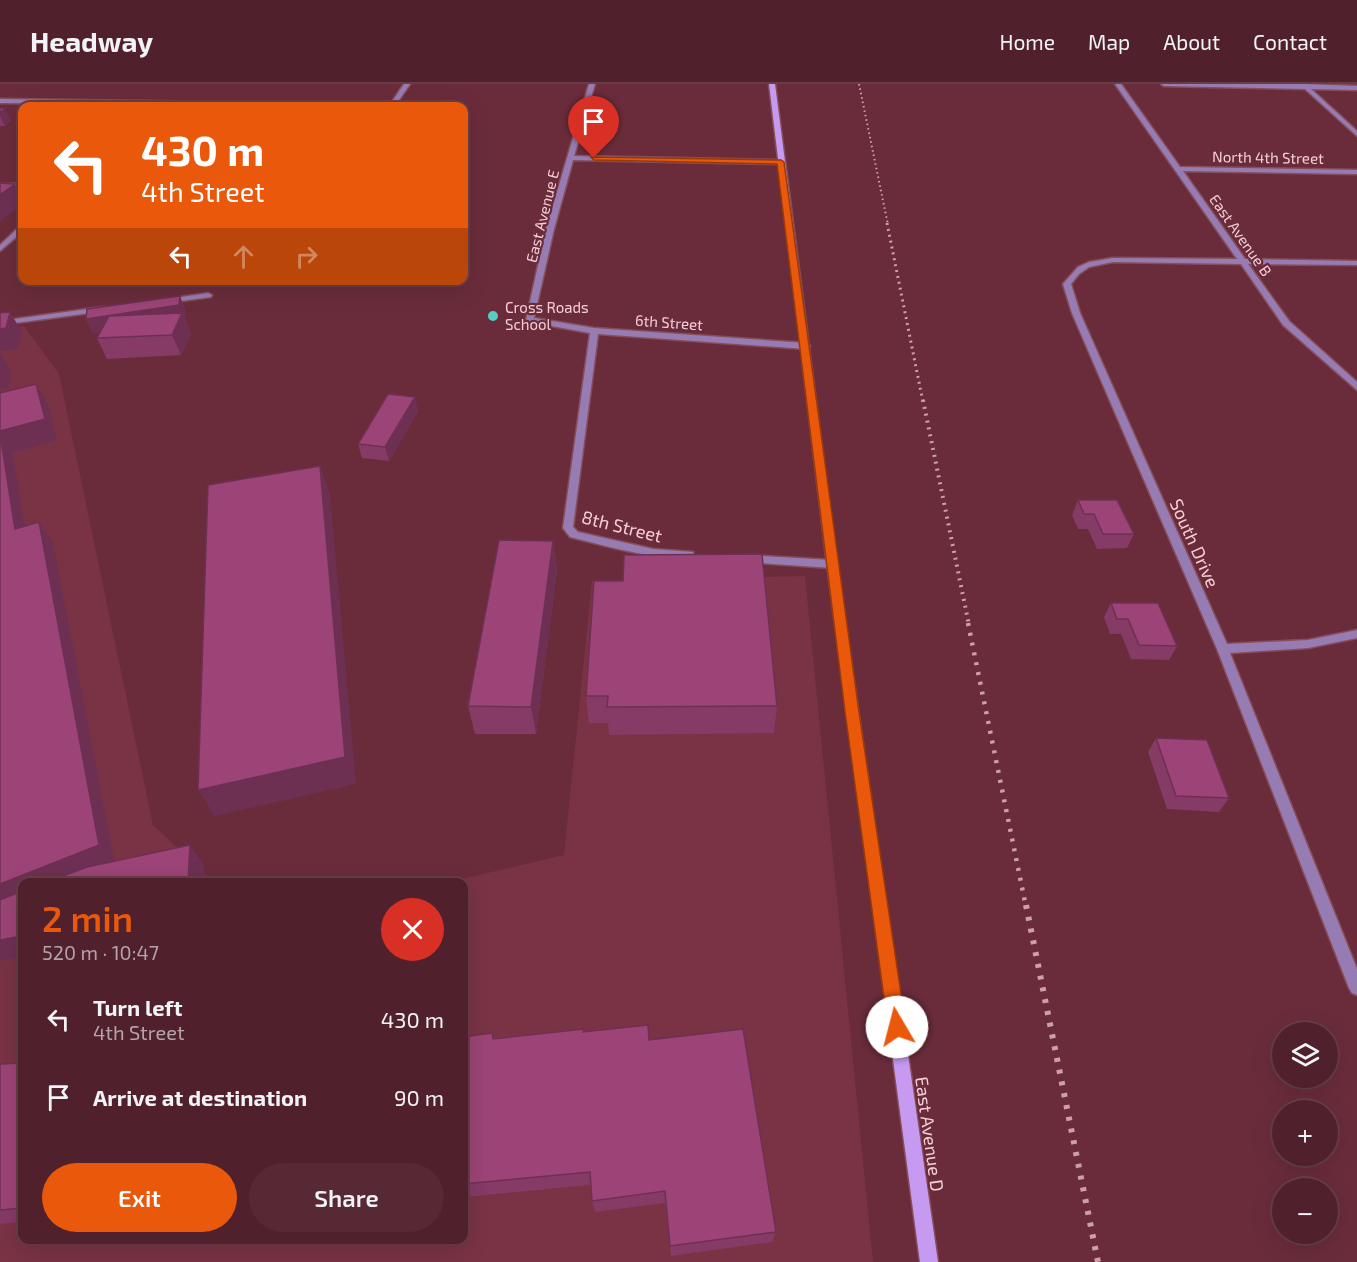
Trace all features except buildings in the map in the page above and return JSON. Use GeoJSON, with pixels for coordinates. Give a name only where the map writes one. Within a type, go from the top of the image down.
{"type":"FeatureCollection","features":[{"type":"Feature","properties":{"kind":"main road","name":"East Avenue D"},"geometry":{"type":"LineString","coordinates":[[772,84],[832,564],[929,1262]]}},
{"type":"Feature","properties":{"kind":"street"},"geometry":{"type":"LineString","coordinates":[[395,102],[407,84]]}},
{"type":"Feature","properties":{"kind":"street","name":"East Avenue E"},"geometry":{"type":"LineString","coordinates":[[530,320],[550,229],[592,84]]}},
{"type":"Feature","properties":{"kind":"street","name":"East Avenue B"},"geometry":{"type":"LineString","coordinates":[[1118,84],[1286,323],[1357,387]]}},
{"type":"Feature","properties":{"kind":"street"},"geometry":{"type":"LineString","coordinates":[[1164,84],[1357,88]]}},
{"type":"Feature","properties":{"kind":"street"},"geometry":{"type":"LineString","coordinates":[[1305,86],[1357,134]]}},
{"type":"Feature","properties":{"kind":"street"},"geometry":{"type":"LineString","coordinates":[[0,101],[46,102]]}},
{"type":"Feature","properties":{"kind":"street"},"geometry":{"type":"LineString","coordinates":[[571,158],[781,162]]}},
{"type":"Feature","properties":{"kind":"street","name":"North 4th Street"},"geometry":{"type":"LineString","coordinates":[[1178,169],[1357,172]]}},
{"type":"Feature","properties":{"kind":"street"},"geometry":{"type":"LineString","coordinates":[[0,186],[18,186]]}},
{"type":"Feature","properties":{"kind":"street"},"geometry":{"type":"LineString","coordinates":[[0,249],[18,233]]}},
{"type":"Feature","properties":{"kind":"street","name":"South Drive"},"geometry":{"type":"LineString","coordinates":[[1242,261],[1113,260],[1075,270],[1067,284],[1076,313],[1223,649],[1357,988]]}},
{"type":"Feature","properties":{"kind":"street"},"geometry":{"type":"LineString","coordinates":[[1242,261],[1357,263]]}},
{"type":"Feature","properties":{"kind":"street"},"geometry":{"type":"LineString","coordinates":[[161,302],[208,295]]}},
{"type":"Feature","properties":{"kind":"street"},"geometry":{"type":"LineString","coordinates":[[0,323],[114,308]]}},
{"type":"Feature","properties":{"kind":"street","name":"6th Street"},"geometry":{"type":"LineString","coordinates":[[530,320],[594,331],[806,346]]}},
{"type":"Feature","properties":{"kind":"street","name":"8th Street"},"geometry":{"type":"LineString","coordinates":[[594,331],[568,528],[574,535],[653,553],[701,556]]}},
{"type":"Feature","properties":{"kind":"street"},"geometry":{"type":"LineString","coordinates":[[736,558],[832,564]]}},
{"type":"Feature","properties":{"kind":"street"},"geometry":{"type":"LineString","coordinates":[[1223,649],[1308,644],[1357,634]]}},
{"type":"Feature","properties":{"kind":"shaded area"},"geometry":{"type":"Polygon","coordinates":[[[24,326],[59,374],[153,825],[210,878],[18,878],[18,1244],[468,1244],[468,878],[466,878],[564,855],[592,581],[805,576],[873,1262],[0,1262],[0,329],[24,326]]]}},
{"type":"Feature","properties":{"kind":"railway"},"geometry":{"type":"LineString","coordinates":[[859,84],[888,225]]}},
{"type":"Feature","properties":{"kind":"railway"},"geometry":{"type":"LineString","coordinates":[[887,223],[923,402]]}},
{"type":"Feature","properties":{"kind":"railway"},"geometry":{"type":"LineString","coordinates":[[923,400],[969,625]]}},
{"type":"Feature","properties":{"kind":"railway"},"geometry":{"type":"LineString","coordinates":[[968,623],[1026,907]]}},
{"type":"Feature","properties":{"kind":"railway"},"geometry":{"type":"LineString","coordinates":[[1026,905],[1098,1262]]}},
{"type":"Feature","properties":{"kind":"place","name":"Cross Roads School"},"geometry":{"type":"Point","coordinates":[493,316]}},
{"type":"Feature","properties":{"kind":"route"},"geometry":{"type":"LineString","coordinates":[[594,158],[781,162],[832,564],[897,1027]]}}]}
